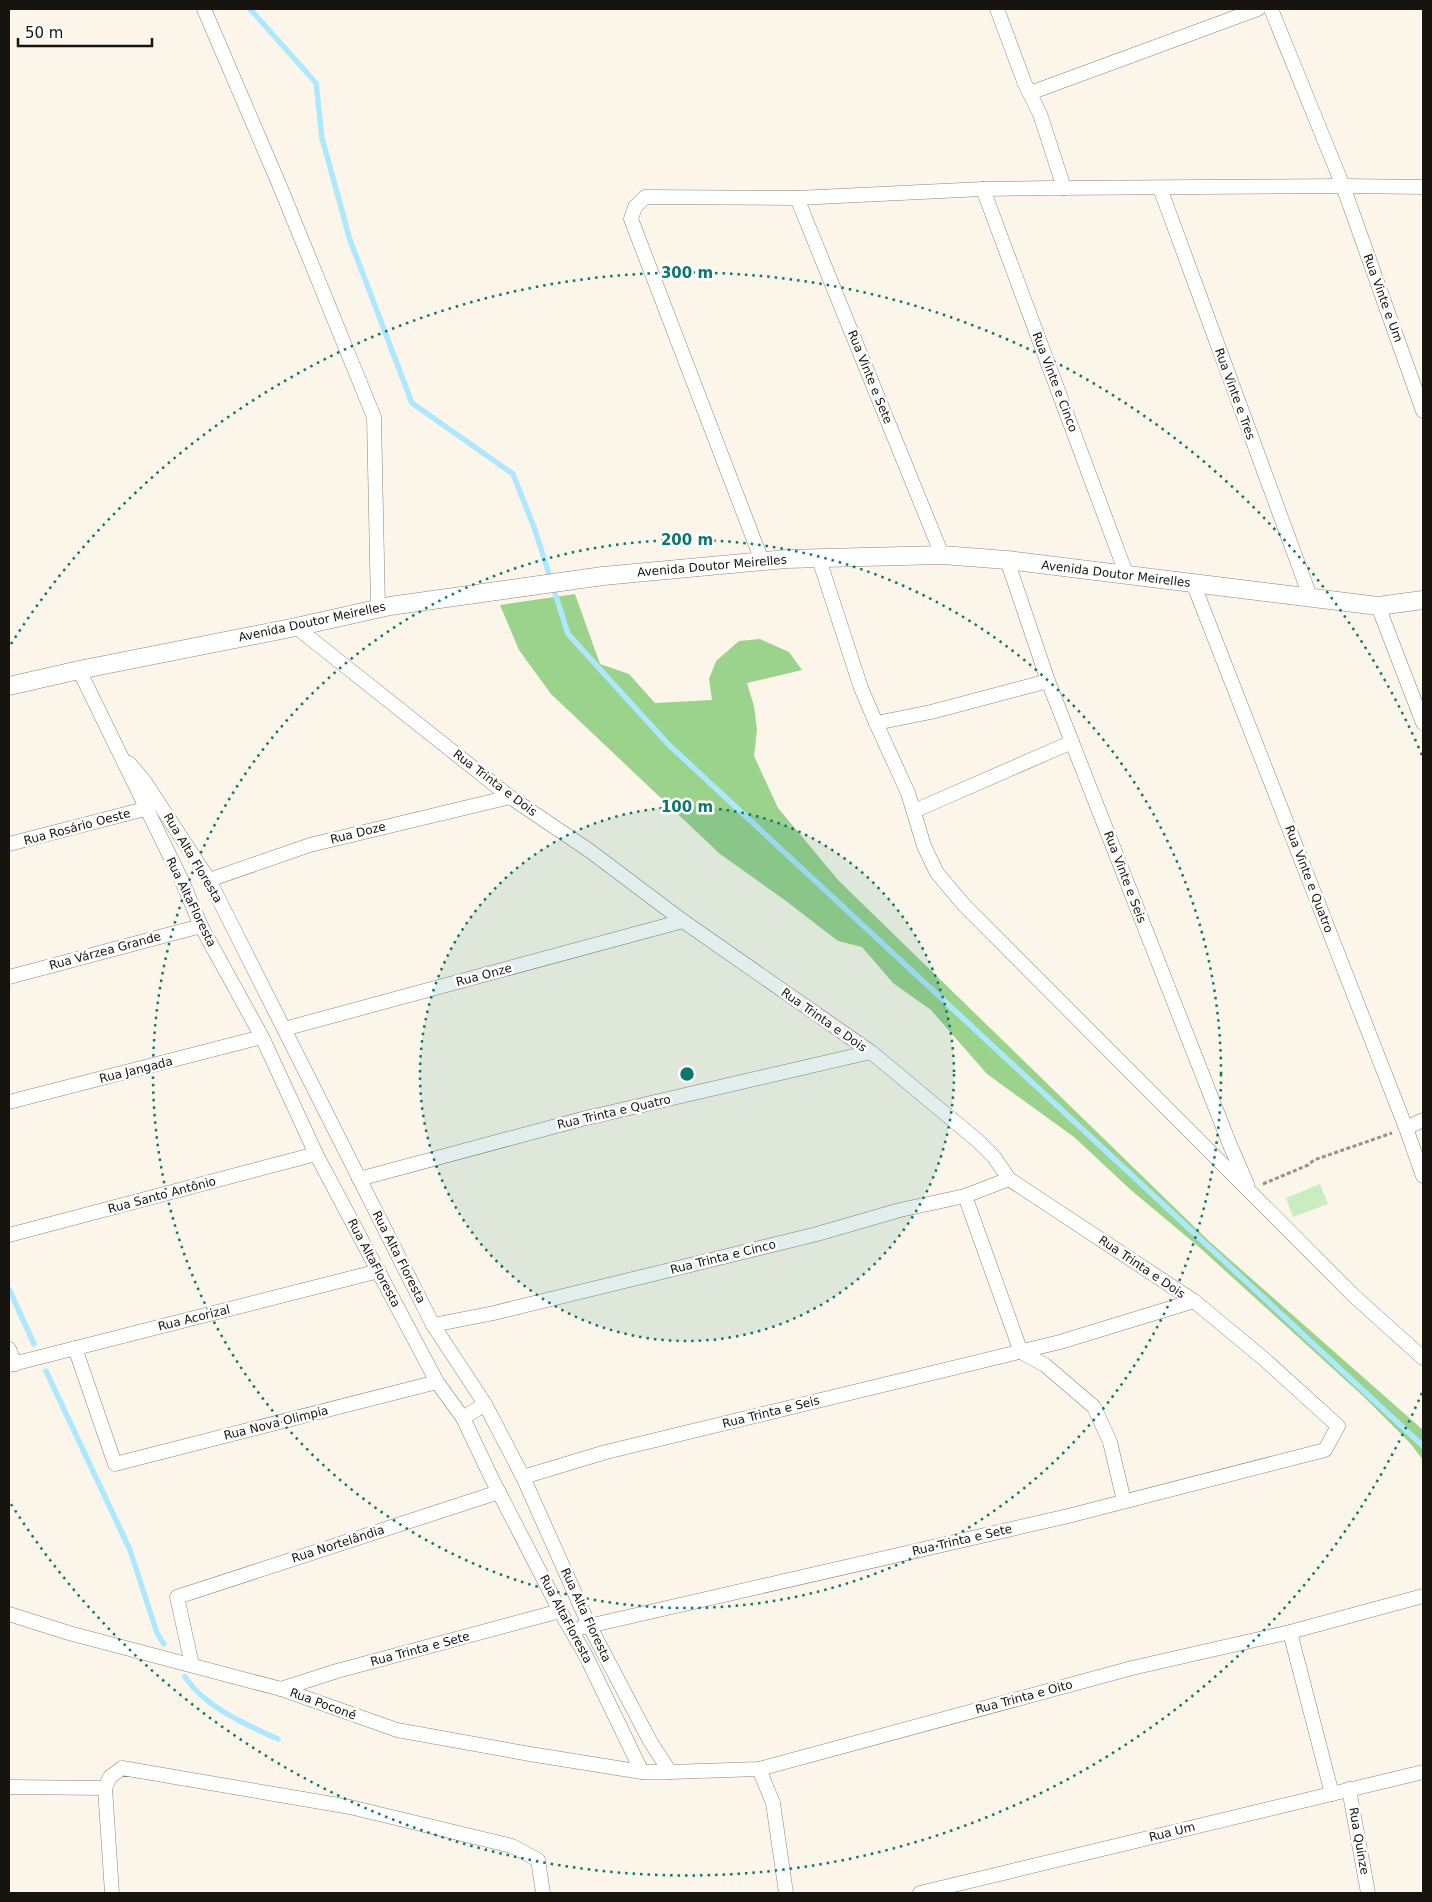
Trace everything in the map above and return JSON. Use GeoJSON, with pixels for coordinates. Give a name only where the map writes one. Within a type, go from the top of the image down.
{"type":"FeatureCollection","features":[{"type":"Feature","properties":{"kind":"street"},"geometry":{"type":"LineString","coordinates":[[204,9],[279,184],[374,416],[378,608]]}},
{"type":"Feature","properties":{"kind":"street"},"geometry":{"type":"LineString","coordinates":[[997,9],[1030,94],[1040,114],[1064,188]]}},
{"type":"Feature","properties":{"kind":"street"},"geometry":{"type":"LineString","coordinates":[[1030,94],[1258,9]]}},
{"type":"Feature","properties":{"kind":"street","name":"Rua Vinte e Um"},"geometry":{"type":"LineString","coordinates":[[1271,9],[1343,186],[1423,410]]}},
{"type":"Feature","properties":{"kind":"street"},"geometry":{"type":"LineString","coordinates":[[762,561],[631,219],[635,207],[645,198],[797,198],[983,189],[1423,187]]}},
{"type":"Feature","properties":{"kind":"street","name":"Rua Vinte e Tres"},"geometry":{"type":"LineString","coordinates":[[1160,188],[1311,599]]}},
{"type":"Feature","properties":{"kind":"street","name":"Rua Vinte e Cinco"},"geometry":{"type":"LineString","coordinates":[[983,189],[1128,576]]}},
{"type":"Feature","properties":{"kind":"street","name":"Rua Vinte e Sete"},"geometry":{"type":"LineString","coordinates":[[797,198],[942,555]]}},
{"type":"Feature","properties":{"kind":"street","name":"Avenida Doutor Meirelles"},"geometry":{"type":"LineString","coordinates":[[9,686],[79,670],[296,627],[378,608],[603,576],[762,561],[942,555],[1007,560],[1378,606],[1423,600]]}},
{"type":"Feature","properties":{"kind":"street"},"geometry":{"type":"LineString","coordinates":[[819,559],[861,688],[908,793],[924,846],[937,873],[964,905],[1354,1296],[1423,1358]]}},
{"type":"Feature","properties":{"kind":"street","name":"Rua Vinte e Seis"},"geometry":{"type":"LineString","coordinates":[[1007,560],[1048,681],[1226,1136],[1250,1191]]}},
{"type":"Feature","properties":{"kind":"street","name":"Rua Vinte e Quatro"},"geometry":{"type":"LineString","coordinates":[[1193,583],[1406,1128],[1423,1176]]}},
{"type":"Feature","properties":{"kind":"street"},"geometry":{"type":"LineString","coordinates":[[1378,606],[1423,723]]}},
{"type":"Feature","properties":{"kind":"street","name":"Rua Trinta e Dois"},"geometry":{"type":"LineString","coordinates":[[296,627],[510,796],[590,851],[683,921],[871,1052],[978,1141],[994,1157],[1009,1179],[1194,1301],[1264,1359],[1338,1426]]}},
{"type":"Feature","properties":{"kind":"street"},"geometry":{"type":"LineString","coordinates":[[79,670],[117,749]]}},
{"type":"Feature","properties":{"kind":"street"},"geometry":{"type":"LineString","coordinates":[[876,723],[930,712],[1048,681]]}},
{"type":"Feature","properties":{"kind":"street"},"geometry":{"type":"LineString","coordinates":[[914,812],[1072,742]]}},
{"type":"Feature","properties":{"kind":"street","name":"Rua AltaFloresta"},"geometry":{"type":"LineString","coordinates":[[117,749],[182,881],[201,926],[262,1037],[316,1154],[437,1382],[462,1418],[560,1611],[585,1654],[642,1772]]}},
{"type":"Feature","properties":{"kind":"street","name":"Rua Alta Floresta"},"geometry":{"type":"LineString","coordinates":[[117,749],[145,782],[209,880],[433,1325],[485,1404],[523,1477],[589,1625],[650,1741],[670,1772]]}},
{"type":"Feature","properties":{"kind":"street","name":"Rua Doze"},"geometry":{"type":"LineString","coordinates":[[209,880],[310,845],[510,796]]}},
{"type":"Feature","properties":{"kind":"street","name":"Rua Rosário Oeste"},"geometry":{"type":"LineString","coordinates":[[9,844],[145,809]]}},
{"type":"Feature","properties":{"kind":"street","name":"Rua Onze"},"geometry":{"type":"LineString","coordinates":[[284,1029],[318,1022],[379,1003],[683,921]]}},
{"type":"Feature","properties":{"kind":"street","name":"Rua Várzea Grande"},"geometry":{"type":"LineString","coordinates":[[9,977],[201,926]]}},
{"type":"Feature","properties":{"kind":"street","name":"Rua Jangada"},"geometry":{"type":"LineString","coordinates":[[9,1102],[262,1037]]}},
{"type":"Feature","properties":{"kind":"street","name":"Rua Trinta e Quatro"},"geometry":{"type":"LineString","coordinates":[[359,1179],[582,1119],[871,1052]]}},
{"type":"Feature","properties":{"kind":"street"},"geometry":{"type":"LineString","coordinates":[[1406,1128],[1423,1120]]}},
{"type":"Feature","properties":{"kind":"street","name":"Rua Santo Antônio"},"geometry":{"type":"LineString","coordinates":[[9,1235],[316,1154]]}},
{"type":"Feature","properties":{"kind":"street","name":"Rua Trinta e Cinco"},"geometry":{"type":"LineString","coordinates":[[433,1325],[504,1311],[817,1234],[900,1210],[965,1196],[1009,1179]]}},
{"type":"Feature","properties":{"kind":"street"},"geometry":{"type":"LineString","coordinates":[[965,1196],[1020,1352],[1045,1365],[1094,1406],[1110,1442],[1124,1501]]}},
{"type":"Feature","properties":{"kind":"street","name":"Rua Acorizal"},"geometry":{"type":"LineString","coordinates":[[12,1364],[379,1271]]}},
{"type":"Feature","properties":{"kind":"street"},"geometry":{"type":"LineString","coordinates":[[1020,1352],[1060,1342],[1194,1301]]}},
{"type":"Feature","properties":{"kind":"street","name":"Rua Nova Olimpia"},"geometry":{"type":"LineString","coordinates":[[75,1348],[115,1464],[437,1382]]}},
{"type":"Feature","properties":{"kind":"street"},"geometry":{"type":"LineString","coordinates":[[9,1349],[12,1364]]}},
{"type":"Feature","properties":{"kind":"street","name":"Rua Trinta e Seis"},"geometry":{"type":"LineString","coordinates":[[523,1477],[606,1452],[1020,1352]]}},
{"type":"Feature","properties":{"kind":"street"},"geometry":{"type":"LineString","coordinates":[[462,1418],[485,1404]]}},
{"type":"Feature","properties":{"kind":"street","name":"Rua Trinta e Sete"},"geometry":{"type":"LineString","coordinates":[[571,1630],[1068,1516],[1325,1450],[1338,1426]]}},
{"type":"Feature","properties":{"kind":"street","name":"Rua Nortelândia"},"geometry":{"type":"LineString","coordinates":[[192,1665],[177,1597],[499,1492]]}},
{"type":"Feature","properties":{"kind":"street","name":"Rua Trinta e Oito"},"geometry":{"type":"LineString","coordinates":[[670,1772],[759,1769],[1132,1668],[1290,1632],[1423,1596]]}},
{"type":"Feature","properties":{"kind":"street","name":"Rua Trinta e Sete"},"geometry":{"type":"LineString","coordinates":[[281,1689],[337,1671],[560,1611]]}},
{"type":"Feature","properties":{"kind":"street","name":"Rua Poconé"},"geometry":{"type":"LineString","coordinates":[[9,1614],[69,1633],[281,1689],[397,1730],[642,1772],[670,1772]]}},
{"type":"Feature","properties":{"kind":"street"},"geometry":{"type":"LineString","coordinates":[[1290,1632],[1332,1794]]}},
{"type":"Feature","properties":{"kind":"street"},"geometry":{"type":"LineString","coordinates":[[112,1893],[105,1788],[110,1776],[122,1768],[350,1807],[512,1846],[538,1860],[542,1893]]}},
{"type":"Feature","properties":{"kind":"street"},"geometry":{"type":"LineString","coordinates":[[759,1769],[773,1802],[786,1893]]}},
{"type":"Feature","properties":{"kind":"street","name":"Rua Um"},"geometry":{"type":"LineString","coordinates":[[920,1893],[1423,1772]]}},
{"type":"Feature","properties":{"kind":"street"},"geometry":{"type":"LineString","coordinates":[[9,1787],[105,1788]]}},
{"type":"Feature","properties":{"kind":"street","name":"Rua Quinze"},"geometry":{"type":"LineString","coordinates":[[1350,1790],[1368,1893]]}},
{"type":"Feature","properties":{"kind":"path"},"geometry":{"type":"LineString","coordinates":[[1250,1191],[1308,1165],[1314,1160],[1406,1128]]}},
{"type":"Feature","properties":{"kind":"green space"},"geometry":{"type":"Polygon","coordinates":[[[575,594],[600,664],[629,674],[655,703],[712,700],[709,679],[716,661],[739,641],[760,639],[789,652],[802,670],[747,683],[754,706],[757,730],[754,756],[778,808],[839,881],[1210,1242],[1423,1430],[1423,1460],[1410,1443],[1364,1397],[1199,1247],[1132,1191],[1074,1137],[987,1074],[931,1010],[893,983],[862,947],[838,941],[720,854],[551,694],[519,650],[500,605],[575,594]]]}},
{"type":"Feature","properties":{"kind":"green space"},"geometry":{"type":"Polygon","coordinates":[[[1320,1184],[1328,1204],[1293,1217],[1286,1198],[1320,1184]]]}},
{"type":"Feature","properties":{"kind":"waterway"},"geometry":{"type":"LineString","coordinates":[[250,9],[316,83],[322,138],[350,240],[412,403],[513,474],[535,530],[568,634],[668,744],[1423,1446]]}},
{"type":"Feature","properties":{"kind":"waterway"},"geometry":{"type":"LineString","coordinates":[[9,1289],[34,1344]]}},
{"type":"Feature","properties":{"kind":"waterway"},"geometry":{"type":"LineString","coordinates":[[46,1371],[130,1550],[157,1633],[164,1644]]}},
{"type":"Feature","properties":{"kind":"waterway"},"geometry":{"type":"LineString","coordinates":[[185,1677],[204,1698],[215,1706],[240,1721],[278,1739]]}}]}
